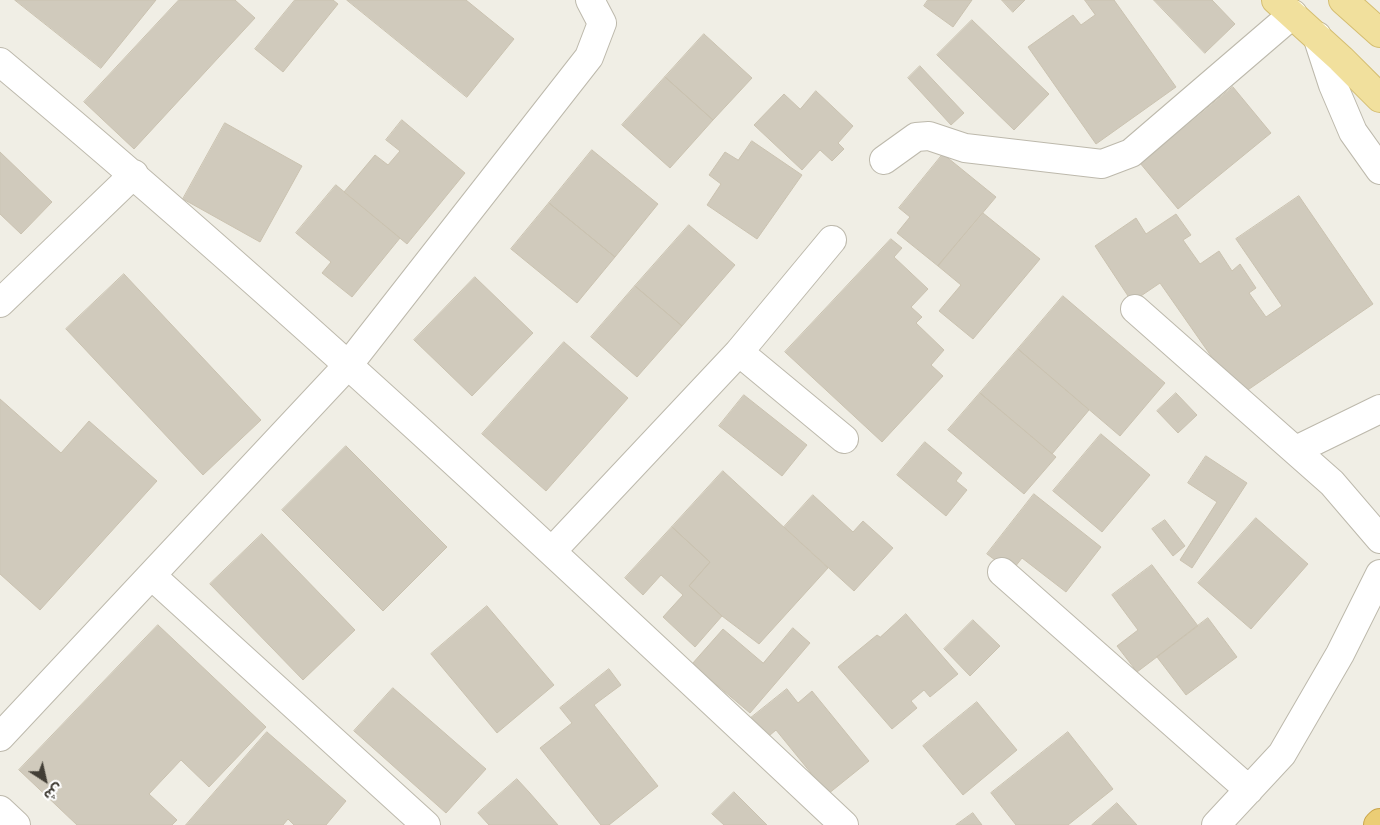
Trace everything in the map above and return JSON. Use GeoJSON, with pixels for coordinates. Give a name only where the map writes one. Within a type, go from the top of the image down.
{"type":"FeatureCollection","features":[{"type":"Feature","properties":{"kind":"main road"},"geometry":{"type":"LineString","coordinates":[[1344,0],[1380,33]]}},
{"type":"Feature","properties":{"kind":"main road"},"geometry":{"type":"LineString","coordinates":[[1284,7],[1317,36],[1380,98]]}},
{"type":"Feature","properties":{"kind":"street"},"geometry":{"type":"LineString","coordinates":[[0,737],[350,364],[589,57],[602,23],[590,0]]}},
{"type":"Feature","properties":{"kind":"street"},"geometry":{"type":"LineString","coordinates":[[884,160],[916,137],[929,136],[965,148],[1102,164],[1132,152],[1284,7]]}},
{"type":"Feature","properties":{"kind":"street"},"geometry":{"type":"LineString","coordinates":[[1317,36],[1333,85],[1353,132],[1380,170]]}},
{"type":"Feature","properties":{"kind":"street"},"geometry":{"type":"LineString","coordinates":[[0,62],[134,174],[350,364],[844,825]]}},
{"type":"Feature","properties":{"kind":"street"},"geometry":{"type":"LineString","coordinates":[[0,303],[134,174]]}},
{"type":"Feature","properties":{"kind":"street"},"geometry":{"type":"LineString","coordinates":[[552,552],[739,352],[832,240]]}},
{"type":"Feature","properties":{"kind":"street"},"geometry":{"type":"LineString","coordinates":[[1135,309],[1332,483],[1380,540]]}},
{"type":"Feature","properties":{"kind":"street"},"geometry":{"type":"LineString","coordinates":[[739,352],[844,439]]}},
{"type":"Feature","properties":{"kind":"street"},"geometry":{"type":"LineString","coordinates":[[1296,450],[1380,409]]}},
{"type":"Feature","properties":{"kind":"street"},"geometry":{"type":"LineString","coordinates":[[1002,572],[1249,790]]}},
{"type":"Feature","properties":{"kind":"street"},"geometry":{"type":"LineString","coordinates":[[1216,825],[1282,754],[1340,654],[1380,574]]}},
{"type":"Feature","properties":{"kind":"street"},"geometry":{"type":"LineString","coordinates":[[152,576],[426,825]]}},
{"type":"Feature","properties":{"kind":"street"},"geometry":{"type":"LineString","coordinates":[[0,810],[16,825]]}},
{"type":"Feature","properties":{"kind":"building"},"geometry":{"type":"Polygon","coordinates":[[[15,0],[156,0],[101,68],[15,0]]]}},
{"type":"Feature","properties":{"kind":"building"},"geometry":{"type":"Polygon","coordinates":[[[179,0],[235,0],[255,18],[134,149],[84,102],[179,0]]]}},
{"type":"Feature","properties":{"kind":"building"},"geometry":{"type":"Polygon","coordinates":[[[295,0],[333,0],[338,4],[283,72],[255,49],[295,0]]]}},
{"type":"Feature","properties":{"kind":"building"},"geometry":{"type":"Polygon","coordinates":[[[347,0],[466,0],[514,39],[467,97],[347,0]]]}},
{"type":"Feature","properties":{"kind":"building"},"geometry":{"type":"Polygon","coordinates":[[[928,0],[972,0],[953,27],[924,6],[928,0]]]}},
{"type":"Feature","properties":{"kind":"building"},"geometry":{"type":"Polygon","coordinates":[[[1002,0],[1025,0],[1013,12],[1002,0]]]}},
{"type":"Feature","properties":{"kind":"building"},"geometry":{"type":"Polygon","coordinates":[[[1085,0],[1114,0],[1176,87],[1096,144],[1028,47],[1073,15],[1081,25],[1095,15],[1085,0]]]}},
{"type":"Feature","properties":{"kind":"building"},"geometry":{"type":"Polygon","coordinates":[[[1154,0],[1212,0],[1235,24],[1205,53],[1154,0]]]}},
{"type":"Feature","properties":{"kind":"building"},"geometry":{"type":"Polygon","coordinates":[[[972,20],[1049,94],[1014,130],[937,55],[972,20]]]}},
{"type":"Feature","properties":{"kind":"building"},"geometry":{"type":"Polygon","coordinates":[[[704,34],[752,78],[713,120],[665,77],[704,34]]]}},
{"type":"Feature","properties":{"kind":"building"},"geometry":{"type":"Polygon","coordinates":[[[920,66],[964,113],[951,125],[908,78],[920,66]]]}},
{"type":"Feature","properties":{"kind":"building"},"geometry":{"type":"Polygon","coordinates":[[[665,77],[713,120],[670,168],[622,125],[665,77]]]}},
{"type":"Feature","properties":{"kind":"building"},"geometry":{"type":"Polygon","coordinates":[[[1233,87],[1271,133],[1178,209],[1140,163],[1233,87]]]}},
{"type":"Feature","properties":{"kind":"building"},"geometry":{"type":"Polygon","coordinates":[[[816,91],[853,126],[838,143],[844,149],[832,161],[820,150],[802,170],[754,125],[784,94],[800,109],[816,91]]]}},
{"type":"Feature","properties":{"kind":"building"},"geometry":{"type":"Polygon","coordinates":[[[402,120],[465,173],[407,244],[344,192],[375,155],[388,165],[400,151],[386,140],[402,120]]]}},
{"type":"Feature","properties":{"kind":"building"},"geometry":{"type":"Polygon","coordinates":[[[225,123],[302,166],[260,242],[183,199],[225,123]]]}},
{"type":"Feature","properties":{"kind":"building"},"geometry":{"type":"Polygon","coordinates":[[[752,141],[802,175],[757,239],[707,205],[721,184],[709,175],[725,152],[738,160],[752,141]]]}},
{"type":"Feature","properties":{"kind":"building"},"geometry":{"type":"Polygon","coordinates":[[[592,150],[658,204],[615,257],[549,203],[592,150]]]}},
{"type":"Feature","properties":{"kind":"building"},"geometry":{"type":"Polygon","coordinates":[[[0,152],[52,202],[21,234],[0,214],[0,152]]]}},
{"type":"Feature","properties":{"kind":"building"},"geometry":{"type":"Polygon","coordinates":[[[943,154],[996,197],[938,266],[897,233],[910,217],[899,208],[943,154]]]}},
{"type":"Feature","properties":{"kind":"building"},"geometry":{"type":"Polygon","coordinates":[[[336,185],[400,238],[352,297],[322,273],[331,262],[296,233],[336,185]]]}},
{"type":"Feature","properties":{"kind":"building"},"geometry":{"type":"Polygon","coordinates":[[[1299,196],[1373,304],[1239,396],[1160,283],[1132,302],[1095,246],[1136,218],[1146,234],[1176,214],[1191,235],[1183,240],[1200,264],[1219,251],[1232,271],[1240,264],[1256,288],[1249,293],[1266,317],[1282,306],[1236,239],[1299,196]]]}},
{"type":"Feature","properties":{"kind":"building"},"geometry":{"type":"Polygon","coordinates":[[[549,203],[615,257],[577,303],[511,249],[549,203]]]}},
{"type":"Feature","properties":{"kind":"building"},"geometry":{"type":"Polygon","coordinates":[[[983,213],[1040,259],[973,339],[939,311],[961,285],[938,266],[983,213]]]}},
{"type":"Feature","properties":{"kind":"building"},"geometry":{"type":"Polygon","coordinates":[[[689,225],[735,265],[682,326],[635,286],[689,225]]]}},
{"type":"Feature","properties":{"kind":"building"},"geometry":{"type":"Polygon","coordinates":[[[891,239],[902,248],[894,257],[928,289],[911,307],[922,317],[916,323],[944,350],[931,365],[943,376],[882,442],[785,352],[891,239]]]}},
{"type":"Feature","properties":{"kind":"building"},"geometry":{"type":"Polygon","coordinates":[[[124,274],[261,420],[203,475],[66,329],[124,274]]]}},
{"type":"Feature","properties":{"kind":"building"},"geometry":{"type":"Polygon","coordinates":[[[475,277],[533,333],[472,396],[414,340],[475,277]]]}},
{"type":"Feature","properties":{"kind":"building"},"geometry":{"type":"Polygon","coordinates":[[[635,286],[682,326],[637,377],[591,337],[635,286]]]}},
{"type":"Feature","properties":{"kind":"building"},"geometry":{"type":"Polygon","coordinates":[[[1063,296],[1165,383],[1120,436],[1018,349],[1063,296]]]}},
{"type":"Feature","properties":{"kind":"building"},"geometry":{"type":"Polygon","coordinates":[[[564,342],[628,398],[546,491],[482,434],[564,342]]]}},
{"type":"Feature","properties":{"kind":"building"},"geometry":{"type":"Polygon","coordinates":[[[1018,349],[1089,410],[1052,454],[980,393],[1018,349]]]}},
{"type":"Feature","properties":{"kind":"building"},"geometry":{"type":"Polygon","coordinates":[[[980,393],[1056,457],[1024,494],[948,430],[980,393]]]}},
{"type":"Feature","properties":{"kind":"building"},"geometry":{"type":"Polygon","coordinates":[[[1176,393],[1197,415],[1178,433],[1157,411],[1176,393]]]}},
{"type":"Feature","properties":{"kind":"building"},"geometry":{"type":"Polygon","coordinates":[[[744,395],[807,445],[782,476],[719,426],[744,395]]]}},
{"type":"Feature","properties":{"kind":"building"},"geometry":{"type":"Polygon","coordinates":[[[0,399],[61,453],[89,421],[157,481],[40,610],[0,574],[0,399]]]}},
{"type":"Feature","properties":{"kind":"building"},"geometry":{"type":"Polygon","coordinates":[[[1101,434],[1150,475],[1102,532],[1053,491],[1101,434]]]}},
{"type":"Feature","properties":{"kind":"building"},"geometry":{"type":"Polygon","coordinates":[[[925,442],[962,473],[956,481],[967,490],[946,516],[897,475],[925,442]]]}},
{"type":"Feature","properties":{"kind":"building"},"geometry":{"type":"Polygon","coordinates":[[[346,446],[447,547],[383,611],[282,510],[346,446]]]}},
{"type":"Feature","properties":{"kind":"building"},"geometry":{"type":"Polygon","coordinates":[[[1206,456],[1247,483],[1192,568],[1180,560],[1217,502],[1188,483],[1206,456]]]}},
{"type":"Feature","properties":{"kind":"building"},"geometry":{"type":"Polygon","coordinates":[[[723,471],[828,568],[759,644],[722,616],[689,586],[710,562],[672,527],[723,471]]]}},
{"type":"Feature","properties":{"kind":"building"},"geometry":{"type":"Polygon","coordinates":[[[1034,494],[1101,547],[1066,592],[1022,558],[1011,572],[987,554],[1034,494]]]}},
{"type":"Feature","properties":{"kind":"building"},"geometry":{"type":"Polygon","coordinates":[[[813,495],[853,532],[863,521],[893,548],[854,591],[784,527],[813,495]]]}},
{"type":"Feature","properties":{"kind":"building"},"geometry":{"type":"Polygon","coordinates":[[[1256,518],[1308,564],[1251,629],[1198,583],[1256,518]]]}},
{"type":"Feature","properties":{"kind":"building"},"geometry":{"type":"Polygon","coordinates":[[[1165,520],[1185,546],[1173,556],[1152,529],[1165,520]]]}},
{"type":"Feature","properties":{"kind":"building"},"geometry":{"type":"Polygon","coordinates":[[[672,527],[710,562],[689,586],[722,616],[695,647],[663,617],[683,595],[661,575],[643,595],[625,578],[672,527]]]}},
{"type":"Feature","properties":{"kind":"building"},"geometry":{"type":"Polygon","coordinates":[[[262,534],[355,630],[303,680],[210,584],[262,534]]]}},
{"type":"Feature","properties":{"kind":"building"},"geometry":{"type":"Polygon","coordinates":[[[1152,565],[1198,626],[1137,672],[1117,646],[1138,630],[1112,595],[1152,565]]]}},
{"type":"Feature","properties":{"kind":"building"},"geometry":{"type":"Polygon","coordinates":[[[487,606],[554,685],[497,733],[431,654],[487,606]]]}},
{"type":"Feature","properties":{"kind":"building"},"geometry":{"type":"Polygon","coordinates":[[[906,614],[958,674],[930,697],[924,690],[911,701],[917,708],[892,729],[838,667],[877,635],[880,637],[906,614]]]}},
{"type":"Feature","properties":{"kind":"building"},"geometry":{"type":"Polygon","coordinates":[[[1208,618],[1237,657],[1186,695],[1157,657],[1208,618]]]}},
{"type":"Feature","properties":{"kind":"building"},"geometry":{"type":"Polygon","coordinates":[[[973,620],[1000,646],[970,676],[944,649],[973,620]]]}},
{"type":"Feature","properties":{"kind":"building"},"geometry":{"type":"Polygon","coordinates":[[[158,625],[266,727],[209,787],[181,760],[149,794],[177,820],[172,825],[77,825],[19,770],[158,625]]]}},
{"type":"Feature","properties":{"kind":"building"},"geometry":{"type":"Polygon","coordinates":[[[793,628],[810,643],[750,713],[692,664],[723,629],[763,663],[793,628]]]}},
{"type":"Feature","properties":{"kind":"building"},"geometry":{"type":"Polygon","coordinates":[[[609,669],[621,685],[594,705],[658,786],[609,825],[601,825],[540,748],[572,723],[560,708],[609,669]]]}},
{"type":"Feature","properties":{"kind":"building"},"geometry":{"type":"Polygon","coordinates":[[[393,688],[486,769],[446,813],[354,731],[393,688]]]}},
{"type":"Feature","properties":{"kind":"building"},"geometry":{"type":"Polygon","coordinates":[[[787,689],[798,703],[812,691],[869,761],[828,794],[776,730],[763,741],[747,721],[787,689]]]}},
{"type":"Feature","properties":{"kind":"building"},"geometry":{"type":"Polygon","coordinates":[[[977,702],[1017,750],[963,795],[923,746],[977,702]]]}},
{"type":"Feature","properties":{"kind":"building"},"geometry":{"type":"Polygon","coordinates":[[[267,732],[346,801],[326,825],[294,825],[288,819],[283,825],[186,825],[267,732]]]}},
{"type":"Feature","properties":{"kind":"building"},"geometry":{"type":"Polygon","coordinates":[[[1068,732],[1113,789],[1068,825],[1016,825],[991,793],[1068,732]]]}},
{"type":"Feature","properties":{"kind":"building"},"geometry":{"type":"Polygon","coordinates":[[[517,779],[558,825],[489,825],[478,813],[517,779]]]}},
{"type":"Feature","properties":{"kind":"building"},"geometry":{"type":"Polygon","coordinates":[[[734,792],[767,825],[724,825],[712,814],[734,792]]]}},
{"type":"Feature","properties":{"kind":"building"},"geometry":{"type":"Polygon","coordinates":[[[1117,803],[1137,825],[1092,825],[1117,803]]]}},
{"type":"Feature","properties":{"kind":"building"},"geometry":{"type":"Polygon","coordinates":[[[973,813],[982,825],[956,825],[973,813]]]}}]}
